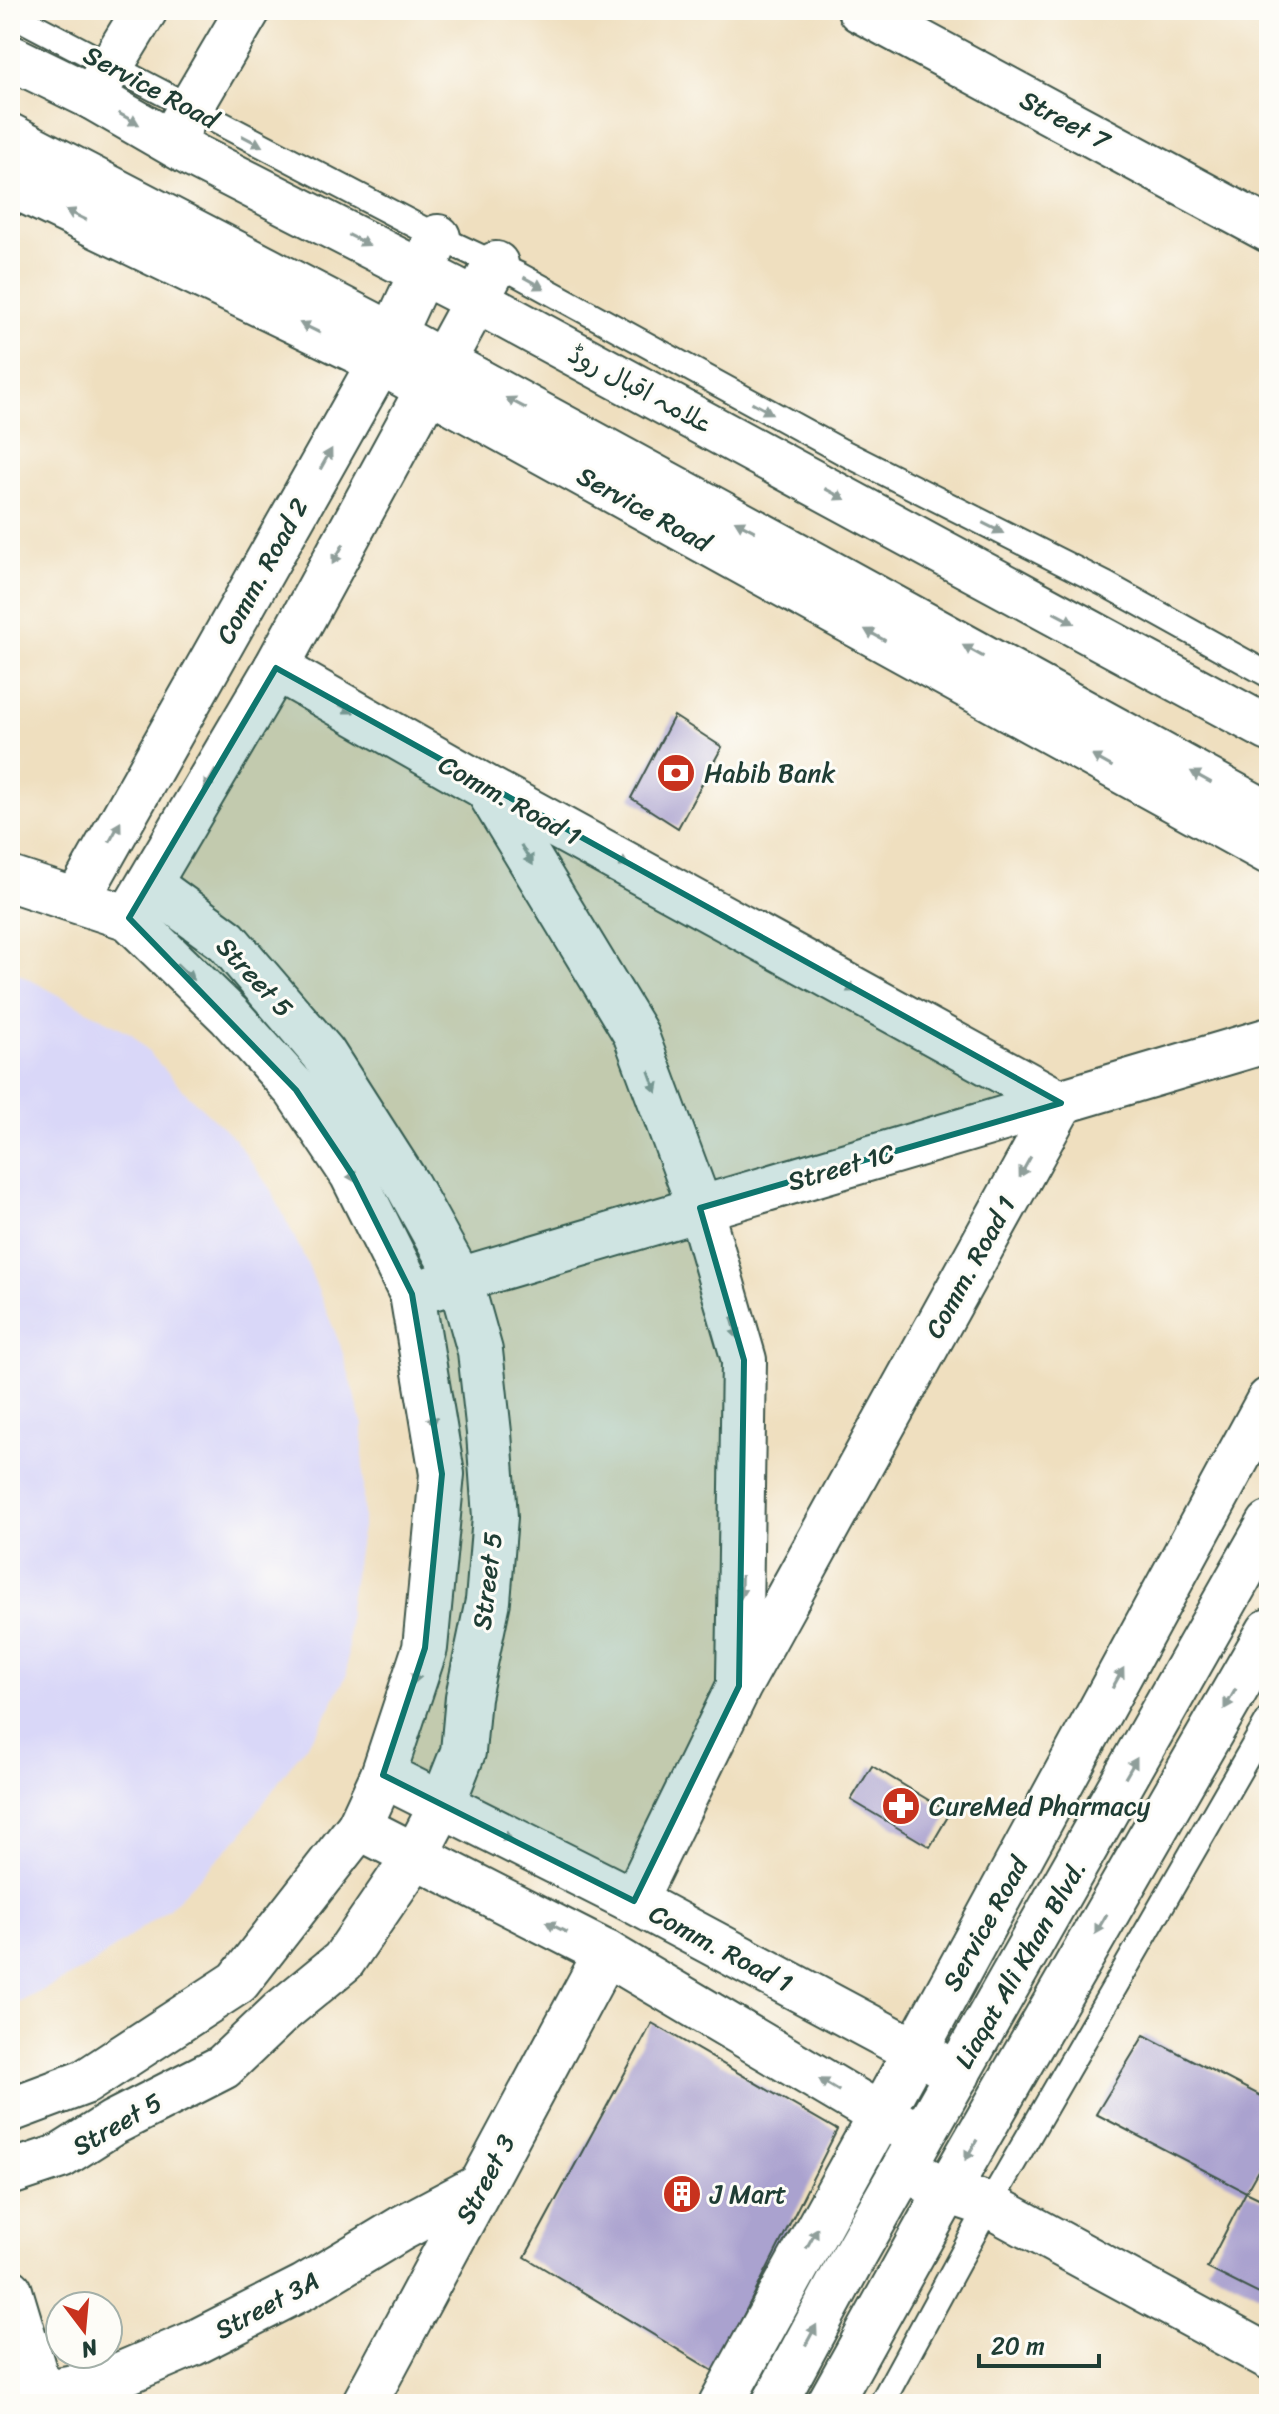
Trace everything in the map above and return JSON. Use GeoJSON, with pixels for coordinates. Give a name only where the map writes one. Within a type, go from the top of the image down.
{"type":"FeatureCollection","features":[{"type":"Feature","properties":{"kind":"street"},"geometry":{"type":"LineString","coordinates":[[102,82],[145,10]]}},
{"type":"Feature","properties":{"kind":"street"},"geometry":{"type":"LineString","coordinates":[[180,125],[248,10]]}},
{"type":"Feature","properties":{"kind":"street","name":"Street 7"},"geometry":{"type":"LineString","coordinates":[[860,10],[1269,230]]}},
{"type":"Feature","properties":{"kind":"street","name":"علامہ اقبال روڈ"},"geometry":{"type":"LineString","coordinates":[[10,57],[102,82],[180,125],[207,163],[430,255],[486,282],[1269,729]]}},
{"type":"Feature","properties":{"kind":"street"},"geometry":{"type":"LineString","coordinates":[[10,136],[435,376],[816,565],[1269,814]]}},
{"type":"Feature","properties":{"kind":"street"},"geometry":{"type":"LineString","coordinates":[[10,184],[386,349]]}},
{"type":"Feature","properties":{"kind":"street","name":"Comm. Road 2"},"geometry":{"type":"LineString","coordinates":[[77,900],[386,349],[430,255]]}},
{"type":"Feature","properties":{"kind":"street"},"geometry":{"type":"LineString","coordinates":[[139,901],[276,668],[486,282]]}},
{"type":"Feature","properties":{"kind":"street","name":"Service Road"},"geometry":{"type":"LineString","coordinates":[[435,376],[1269,852]]}},
{"type":"Feature","properties":{"kind":"street","name":"Comm. Road 1"},"geometry":{"type":"LineString","coordinates":[[276,668],[487,788],[1061,1103],[739,1686],[634,1901],[958,2074]]}},
{"type":"Feature","properties":{"kind":"street"},"geometry":{"type":"LineString","coordinates":[[487,788],[635,1033],[700,1208],[744,1360],[739,1686]]}},
{"type":"Feature","properties":{"kind":"street","name":"Street 5"},"geometry":{"type":"LineString","coordinates":[[10,879],[77,900],[139,901],[227,941],[323,1053],[408,1186],[460,1280],[480,1351],[495,1517],[488,1601],[468,1697],[463,1752],[442,1805],[415,1856],[343,1961],[282,2011],[223,2067],[113,2123],[61,2156],[10,2173]]}},
{"type":"Feature","properties":{"kind":"street","name":"Street 5"},"geometry":{"type":"LineString","coordinates":[[10,2110],[85,2082],[238,1982],[359,1827],[383,1775],[425,1648],[442,1474],[412,1294],[352,1174],[296,1090],[230,1016],[139,901]]}},
{"type":"Feature","properties":{"kind":"street","name":"Street 1C"},"geometry":{"type":"LineString","coordinates":[[412,1294],[1269,1040]]}},
{"type":"Feature","properties":{"kind":"street","name":"Service Road"},"geometry":{"type":"LineString","coordinates":[[721,2404],[1269,1400]]}},
{"type":"Feature","properties":{"kind":"street","name":"Liaqat Ali Khan Blvd."},"geometry":{"type":"LineString","coordinates":[[774,2404],[1269,1524]]}},
{"type":"Feature","properties":{"kind":"street","name":"Liaqat Ali Khan Blvd."},"geometry":{"type":"LineString","coordinates":[[829,2404],[947,2191],[1269,1631]]}},
{"type":"Feature","properties":{"kind":"street"},"geometry":{"type":"LineString","coordinates":[[383,1775],[634,1901]]}},
{"type":"Feature","properties":{"kind":"street"},"geometry":{"type":"LineString","coordinates":[[359,1827],[606,1953],[880,2115],[947,2191],[989,2205],[1269,2357]]}},
{"type":"Feature","properties":{"kind":"street","name":"Street 3"},"geometry":{"type":"LineString","coordinates":[[364,2404],[606,1953]]}},
{"type":"Feature","properties":{"kind":"street","name":"Street 3A"},"geometry":{"type":"LineString","coordinates":[[31,2400],[103,2382],[192,2344],[304,2287],[402,2228],[481,2186]]}},
{"type":"Feature","properties":{"kind":"street"},"geometry":{"type":"LineString","coordinates":[[10,2291],[31,2400]]}},
{"type":"Feature","properties":{"kind":"lane","name":"Service Road"},"geometry":{"type":"LineString","coordinates":[[10,13],[102,82]]}},
{"type":"Feature","properties":{"kind":"lane"},"geometry":{"type":"LineString","coordinates":[[486,282],[841,451],[1107,585],[1269,675]]}},
{"type":"Feature","properties":{"kind":"lane"},"geometry":{"type":"LineString","coordinates":[[881,2404],[989,2205],[1269,1719]]}},
{"type":"Feature","properties":{"kind":"highlighted area"},"geometry":{"type":"Polygon","coordinates":[[[276,668],[1061,1103],[700,1208],[744,1360],[739,1686],[634,1901],[383,1775],[425,1648],[442,1474],[412,1294],[352,1174],[296,1090],[129,918],[276,668]]]}},
{"type":"Feature","properties":{"kind":"shaded area"},"geometry":{"type":"Polygon","coordinates":[[[10,969],[132,1034],[186,1093],[234,1138],[271,1190],[307,1263],[341,1347],[363,1425],[363,1521],[349,1606],[347,1674],[319,1729],[240,1836],[168,1909],[90,1966],[10,2007],[10,969]]]}},
{"type":"Feature","properties":{"kind":"building","name":"Habib Bank"},"geometry":{"type":"Polygon","coordinates":[[[674,716],[722,747],[678,828],[631,798],[674,716]]]}},
{"type":"Feature","properties":{"kind":"building","name":"CureMed Pharmacy"},"geometry":{"type":"Polygon","coordinates":[[[872,1766],[950,1813],[930,1847],[851,1800],[872,1766]]]}},
{"type":"Feature","properties":{"kind":"building","name":"J Mart"},"geometry":{"type":"Polygon","coordinates":[[[652,2023],[837,2130],[715,2372],[525,2257],[652,2023]]]}},
{"type":"Feature","properties":{"kind":"building"},"geometry":{"type":"Polygon","coordinates":[[[1144,2035],[1269,2100],[1269,2151],[1246,2192],[1096,2114],[1144,2035]]]}},
{"type":"Feature","properties":{"kind":"building"},"geometry":{"type":"Polygon","coordinates":[[[1246,2192],[1269,2203],[1269,2299],[1207,2268],[1246,2192]]]}},
{"type":"Feature","properties":{"kind":"place","name":"Habib Bank"},"geometry":{"type":"Point","coordinates":[676,773]}},
{"type":"Feature","properties":{"kind":"place","name":"CureMed Pharmacy"},"geometry":{"type":"Point","coordinates":[901,1806]}},
{"type":"Feature","properties":{"kind":"place","name":"J Mart"},"geometry":{"type":"Point","coordinates":[682,2194]}}]}
